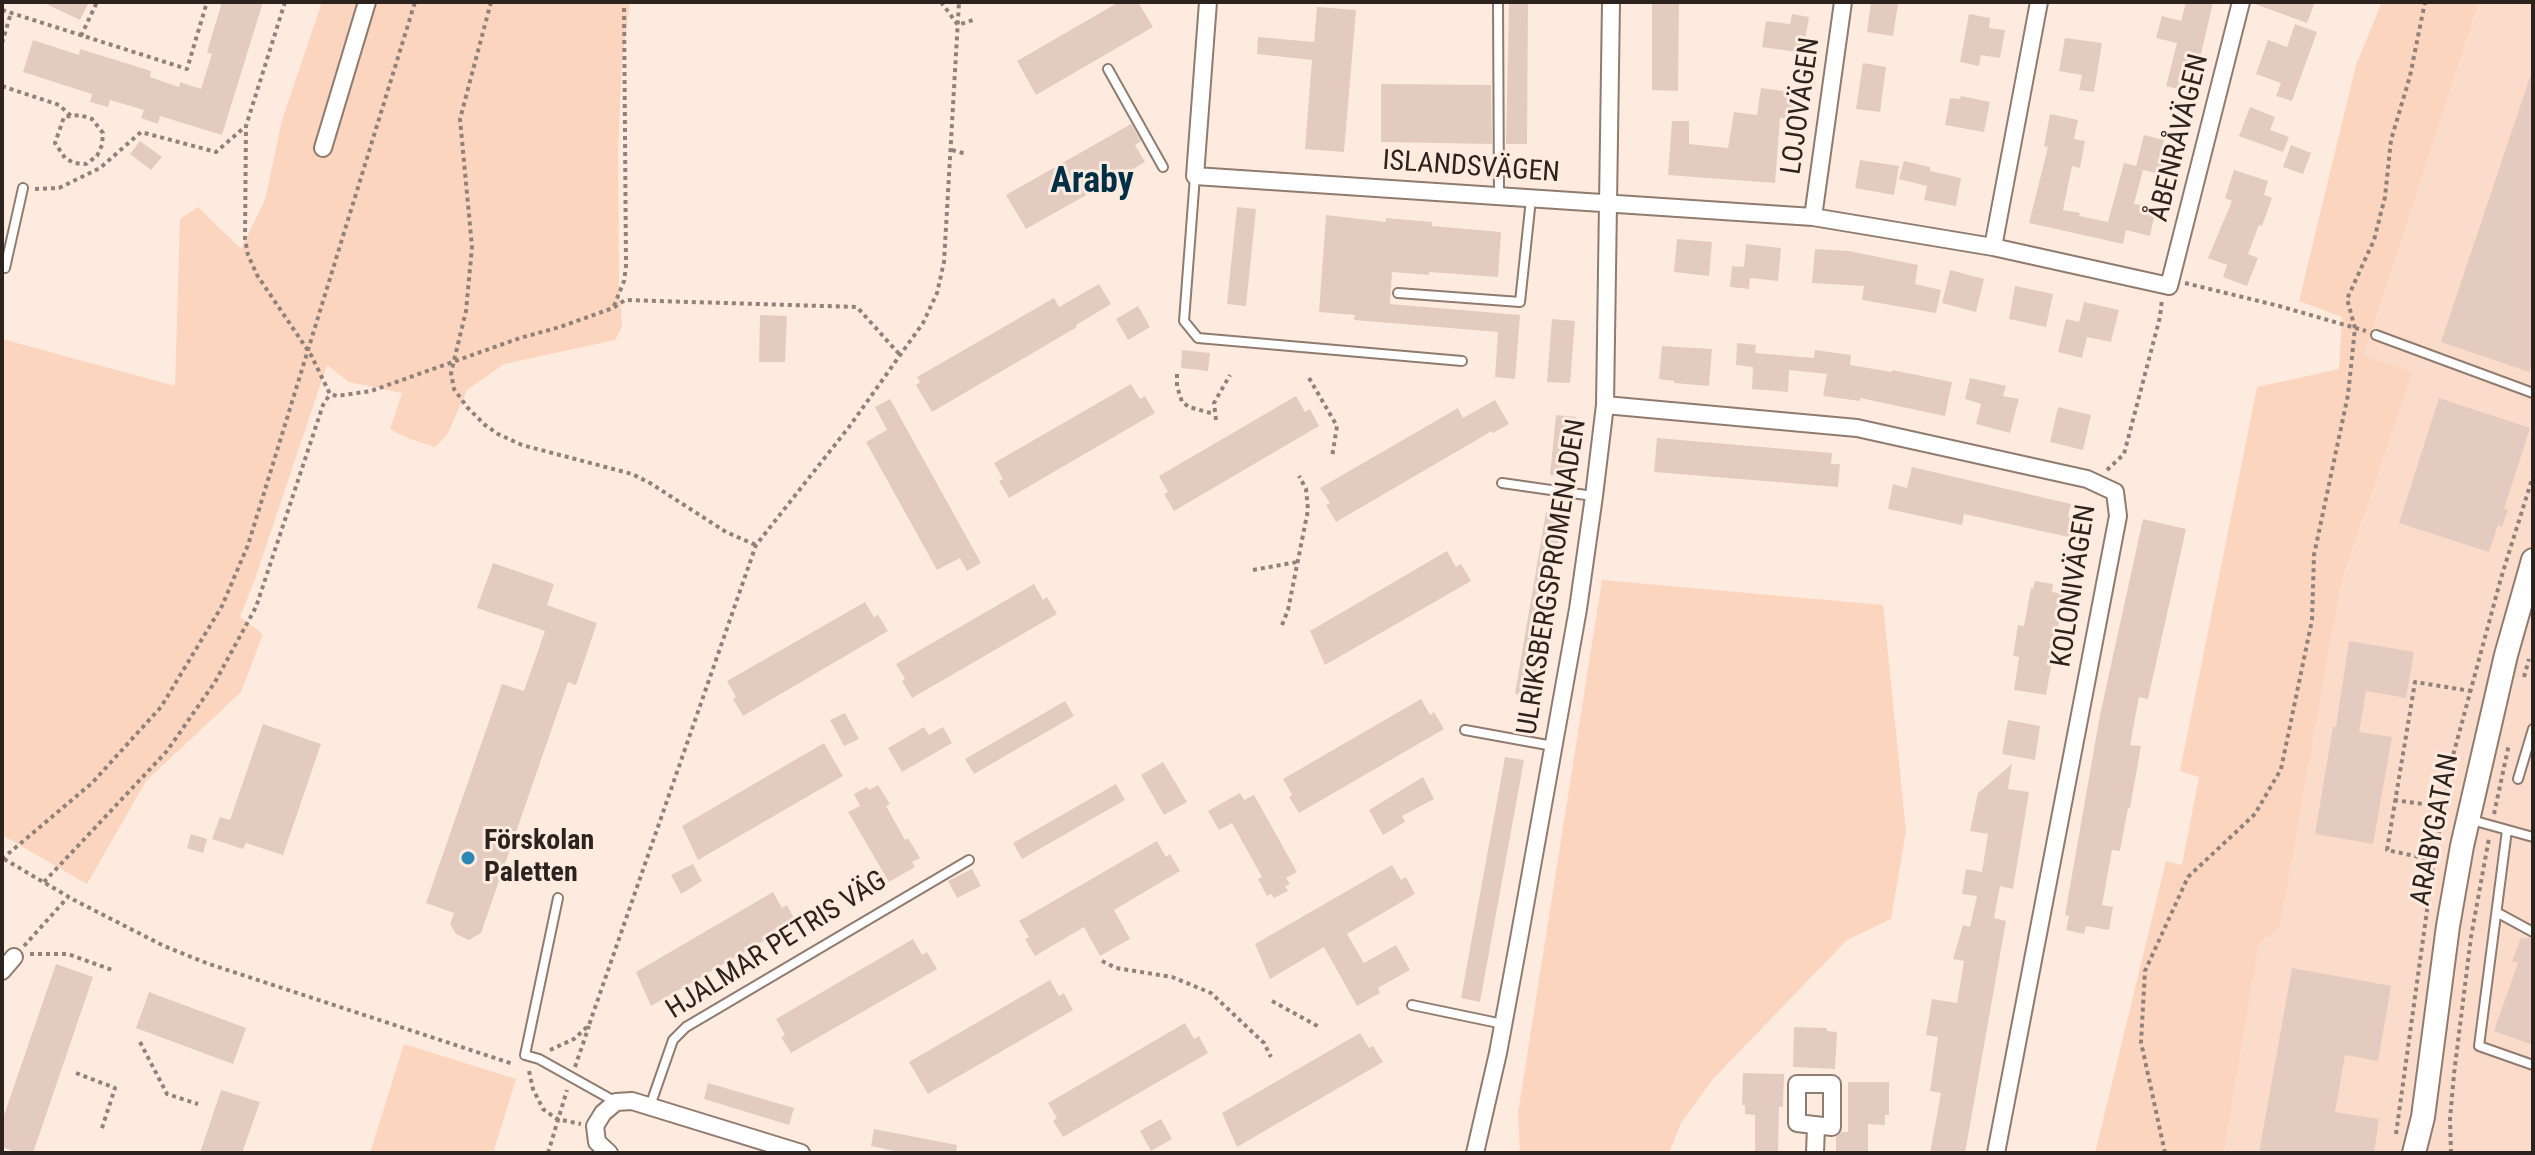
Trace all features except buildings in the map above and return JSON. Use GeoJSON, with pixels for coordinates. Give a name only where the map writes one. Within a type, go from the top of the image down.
{"type":"FeatureCollection","features":[{"type":"Feature","properties":{"kind":"street"},"geometry":{"type":"LineString","coordinates":[[323,148],[367,2]]}},
{"type":"Feature","properties":{"kind":"street"},"geometry":{"type":"LineString","coordinates":[[1195,176],[1208,2]]}},
{"type":"Feature","properties":{"kind":"street","name":"ULRIKSBERGSPROMENADEN"},"geometry":{"type":"LineString","coordinates":[[1475,1153],[1503,1024],[1578,609],[1605,405],[1611,2]]}},
{"type":"Feature","properties":{"kind":"street","name":"LOJOVÄGEN"},"geometry":{"type":"LineString","coordinates":[[1813,217],[1843,2]]}},
{"type":"Feature","properties":{"kind":"street"},"geometry":{"type":"LineString","coordinates":[[1993,247],[2039,2]]}},
{"type":"Feature","properties":{"kind":"street","name":"ÅBENRÅVÄGEN"},"geometry":{"type":"LineString","coordinates":[[2168,284],[2241,2]]}},
{"type":"Feature","properties":{"kind":"street","name":"ISLANDSVÄGEN"},"geometry":{"type":"LineString","coordinates":[[1195,176],[1813,217],[1993,247],[2168,284]]}},
{"type":"Feature","properties":{"kind":"street","name":"KOLONIVÄGEN"},"geometry":{"type":"LineString","coordinates":[[1605,405],[1857,428],[2087,479],[2115,492],[2118,516],[1996,1153]]}},
{"type":"Feature","properties":{"kind":"street","name":"ARABYGATAN"},"geometry":{"type":"LineString","coordinates":[[2414,1153],[2423,1117],[2448,926],[2468,818],[2506,655],[2533,560]]}},
{"type":"Feature","properties":{"kind":"street"},"geometry":{"type":"LineString","coordinates":[[2,971],[14,957]]}},
{"type":"Feature","properties":{"kind":"street"},"geometry":{"type":"LineString","coordinates":[[609,1153],[597,1142],[595,1126],[603,1113],[616,1102],[632,1101],[742,1145],[801,1153]]}},
{"type":"Feature","properties":{"kind":"street","name":"ARABYGATAN"},"geometry":{"type":"LineString","coordinates":[[2423,1117],[2427,1153]]}},
{"type":"Feature","properties":{"kind":"street"},"geometry":{"type":"LineString","coordinates":[[1815,1153],[1816,1126]]}},
{"type":"Feature","properties":{"kind":"lane"},"geometry":{"type":"LineString","coordinates":[[1498,2],[1499,196]]}},
{"type":"Feature","properties":{"kind":"lane"},"geometry":{"type":"LineString","coordinates":[[1108,69],[1163,167]]}},
{"type":"Feature","properties":{"kind":"lane"},"geometry":{"type":"LineString","coordinates":[[1195,176],[1184,321],[1198,338],[1462,361]]}},
{"type":"Feature","properties":{"kind":"lane"},"geometry":{"type":"LineString","coordinates":[[5,268],[23,188]]}},
{"type":"Feature","properties":{"kind":"lane"},"geometry":{"type":"LineString","coordinates":[[1398,293],[1520,302],[1531,198]]}},
{"type":"Feature","properties":{"kind":"lane"},"geometry":{"type":"LineString","coordinates":[[2376,335],[2533,393]]}},
{"type":"Feature","properties":{"kind":"lane"},"geometry":{"type":"LineString","coordinates":[[1502,483],[1594,496]]}},
{"type":"Feature","properties":{"kind":"lane"},"geometry":{"type":"LineString","coordinates":[[2518,779],[2533,729]]}},
{"type":"Feature","properties":{"kind":"lane"},"geometry":{"type":"LineString","coordinates":[[1465,730],[1554,746]]}},
{"type":"Feature","properties":{"kind":"lane"},"geometry":{"type":"LineString","coordinates":[[2468,818],[2533,837]]}},
{"type":"Feature","properties":{"kind":"lane"},"geometry":{"type":"LineString","coordinates":[[2507,830],[2479,1046],[2533,1065]]}},
{"type":"Feature","properties":{"kind":"lane","name":"HJALMAR PETRIS VÄG"},"geometry":{"type":"LineString","coordinates":[[650,1107],[673,1040],[686,1027],[969,860]]}},
{"type":"Feature","properties":{"kind":"lane"},"geometry":{"type":"LineString","coordinates":[[558,898],[525,1055],[539,1059],[616,1102]]}},
{"type":"Feature","properties":{"kind":"lane"},"geometry":{"type":"LineString","coordinates":[[2498,913],[2533,932]]}},
{"type":"Feature","properties":{"kind":"lane"},"geometry":{"type":"LineString","coordinates":[[1412,1005],[1503,1024]]}},
{"type":"Feature","properties":{"kind":"path"},"geometry":{"type":"LineString","coordinates":[[81,36],[97,2]]}},
{"type":"Feature","properties":{"kind":"path"},"geometry":{"type":"LineString","coordinates":[[2,10],[187,69],[207,2]]}},
{"type":"Feature","properties":{"kind":"path"},"geometry":{"type":"LineString","coordinates":[[285,2],[246,126],[245,239],[248,255],[263,284],[308,350],[330,394],[337,396],[371,391],[613,308],[625,300],[857,307],[900,355]]}},
{"type":"Feature","properties":{"kind":"path"},"geometry":{"type":"LineString","coordinates":[[415,2],[248,545],[222,606],[161,707],[92,783],[2,858],[68,897],[164,946],[209,964],[501,1058],[530,1072],[533,1089],[543,1109],[557,1119],[595,1126]]}},
{"type":"Feature","properties":{"kind":"path"},"geometry":{"type":"LineString","coordinates":[[491,2],[460,119],[472,247],[466,311],[451,373],[454,389],[467,407],[498,434],[522,445],[632,474],[726,532],[756,545]]}},
{"type":"Feature","properties":{"kind":"path"},"geometry":{"type":"LineString","coordinates":[[613,308],[624,281],[626,266],[624,2]]}},
{"type":"Feature","properties":{"kind":"path"},"geometry":{"type":"LineString","coordinates":[[941,2],[958,25]]}},
{"type":"Feature","properties":{"kind":"path"},"geometry":{"type":"LineString","coordinates":[[539,1059],[544,1053],[574,1039],[589,1025],[756,545],[849,427],[923,323],[937,293],[944,262],[959,2]]}},
{"type":"Feature","properties":{"kind":"path"},"geometry":{"type":"LineString","coordinates":[[2165,1153],[2141,1042],[2145,971],[2188,877],[2255,814],[2281,769],[2312,620],[2314,555],[2348,395],[2355,328],[2347,299],[2374,240],[2385,197],[2391,140],[2410,76],[2425,2]]}},
{"type":"Feature","properties":{"kind":"path"},"geometry":{"type":"LineString","coordinates":[[2,43],[11,13]]}},
{"type":"Feature","properties":{"kind":"path"},"geometry":{"type":"LineString","coordinates":[[958,25],[973,20]]}},
{"type":"Feature","properties":{"kind":"path"},"geometry":{"type":"LineString","coordinates":[[2,86],[59,105],[71,116],[92,119],[103,133],[102,145],[97,156],[86,164],[65,158],[55,143],[64,117],[71,116]]}},
{"type":"Feature","properties":{"kind":"path"},"geometry":{"type":"LineString","coordinates":[[23,188],[59,188],[100,168],[141,132],[216,152],[246,126]]}},
{"type":"Feature","properties":{"kind":"path"},"geometry":{"type":"LineString","coordinates":[[952,150],[966,154]]}},
{"type":"Feature","properties":{"kind":"path"},"geometry":{"type":"LineString","coordinates":[[2087,479],[2112,469],[2124,454],[2168,284],[2279,306],[2376,335]]}},
{"type":"Feature","properties":{"kind":"path"},"geometry":{"type":"LineString","coordinates":[[1177,374],[1182,402],[1214,414]]}},
{"type":"Feature","properties":{"kind":"path"},"geometry":{"type":"LineString","coordinates":[[1216,420],[1214,403],[1230,375]]}},
{"type":"Feature","properties":{"kind":"path"},"geometry":{"type":"LineString","coordinates":[[1309,378],[1337,426],[1332,457]]}},
{"type":"Feature","properties":{"kind":"path"},"geometry":{"type":"LineString","coordinates":[[44,882],[167,751],[215,682],[256,607],[323,405],[330,394]]}},
{"type":"Feature","properties":{"kind":"path"},"geometry":{"type":"LineString","coordinates":[[1282,625],[1288,610],[1308,510],[1306,489],[1299,476]]}},
{"type":"Feature","properties":{"kind":"path"},"geometry":{"type":"LineString","coordinates":[[1253,570],[1297,562]]}},
{"type":"Feature","properties":{"kind":"path"},"geometry":{"type":"LineString","coordinates":[[2434,860],[2387,850],[2415,682],[2471,691]]}},
{"type":"Feature","properties":{"kind":"path"},"geometry":{"type":"LineString","coordinates":[[2394,800],[2444,807]]}},
{"type":"Feature","properties":{"kind":"path"},"geometry":{"type":"LineString","coordinates":[[14,957],[68,897]]}},
{"type":"Feature","properties":{"kind":"path"},"geometry":{"type":"LineString","coordinates":[[14,957],[40,953],[68,954],[112,970]]}},
{"type":"Feature","properties":{"kind":"path"},"geometry":{"type":"LineString","coordinates":[[1102,961],[1116,968],[1172,977],[1211,993],[1264,1043],[1271,1057]]}},
{"type":"Feature","properties":{"kind":"path"},"geometry":{"type":"LineString","coordinates":[[1272,1001],[1321,1028]]}},
{"type":"Feature","properties":{"kind":"path"},"geometry":{"type":"LineString","coordinates":[[140,1042],[167,1094],[198,1104]]}},
{"type":"Feature","properties":{"kind":"path"},"geometry":{"type":"LineString","coordinates":[[76,1073],[115,1088],[101,1131]]}},
{"type":"Feature","properties":{"kind":"shaded area"},"geometry":{"type":"Polygon","coordinates":[[[322,2],[630,2],[622,61],[618,151],[622,327],[615,340],[504,364],[467,390],[447,435],[435,447],[390,429],[402,393],[349,382],[327,365],[240,617],[263,634],[241,692],[146,781],[87,884],[2,835],[2,339],[175,386],[180,219],[198,207],[241,249],[265,200],[282,120],[322,2]]]}},
{"type":"Feature","properties":{"kind":"shaded area"},"geometry":{"type":"Polygon","coordinates":[[[2382,2],[2479,2],[2364,355],[2412,373],[2341,583],[2280,927],[2259,943],[2224,1153],[2095,1153],[2166,861],[2182,865],[2199,777],[2180,771],[2257,387],[2339,369],[2342,317],[2299,301],[2356,65],[2382,2]]]}},
{"type":"Feature","properties":{"kind":"shaded area"},"geometry":{"type":"Polygon","coordinates":[[[2479,2],[2533,2],[2533,1153],[2224,1153],[2259,942],[2280,927],[2341,583],[2411,374],[2364,355],[2479,2]]]}},
{"type":"Feature","properties":{"kind":"shaded area"},"geometry":{"type":"Polygon","coordinates":[[[1602,580],[1883,605],[1906,831],[1891,919],[1847,940],[1712,1080],[1681,1123],[1669,1153],[1520,1153],[1518,1113],[1602,580]]]}},
{"type":"Feature","properties":{"kind":"shaded area"},"geometry":{"type":"Polygon","coordinates":[[[404,1044],[516,1079],[493,1153],[370,1153],[404,1044]]]}},
{"type":"Feature","properties":{"kind":"place","name":"Förskolan Paletten"},"geometry":{"type":"Point","coordinates":[468,858]}},
{"type":"Feature","properties":{"kind":"district","name":"Araby"},"geometry":{"type":"Point","coordinates":[1092,183]}}]}
